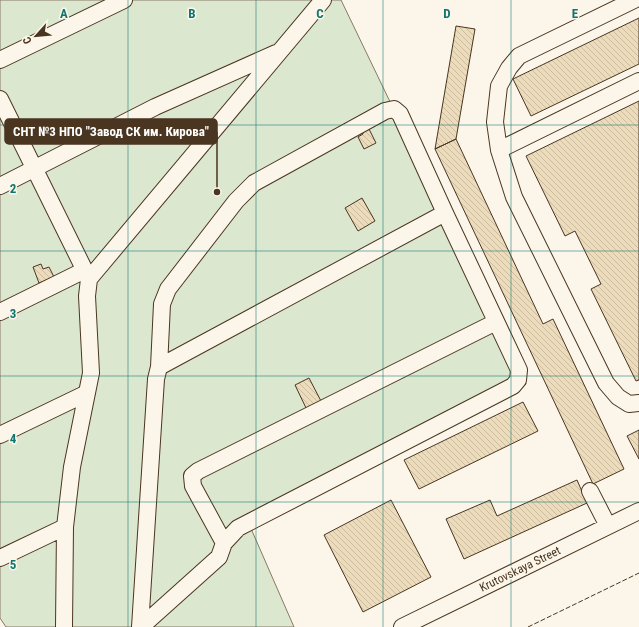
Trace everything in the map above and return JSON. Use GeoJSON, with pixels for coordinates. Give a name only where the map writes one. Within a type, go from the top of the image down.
{"type":"FeatureCollection","features":[{"type":"Feature","properties":{"kind":"street"},"geometry":{"type":"LineString","coordinates":[[0,60],[124,0]]}},
{"type":"Feature","properties":{"kind":"street"},"geometry":{"type":"LineString","coordinates":[[0,312],[87,275],[280,52],[323,0]]}},
{"type":"Feature","properties":{"kind":"street"},"geometry":{"type":"LineString","coordinates":[[634,0],[520,56],[509,68],[499,86],[495,122],[499,150],[514,197],[606,383],[618,397],[629,404],[639,403]]}},
{"type":"Feature","properties":{"kind":"street"},"geometry":{"type":"LineString","coordinates":[[0,186],[155,107],[280,52]]}},
{"type":"Feature","properties":{"kind":"street"},"geometry":{"type":"LineString","coordinates":[[499,150],[639,81]]}},
{"type":"Feature","properties":{"kind":"street"},"geometry":{"type":"LineString","coordinates":[[0,99],[87,275],[91,373],[72,467],[65,527],[64,627]]}},
{"type":"Feature","properties":{"kind":"street"},"geometry":{"type":"LineString","coordinates":[[394,109],[400,114],[519,370],[518,380],[513,386],[238,528],[224,543],[219,557],[140,627],[156,387],[159,367],[162,304],[168,289],[236,201],[254,183],[385,111],[394,109]]}},
{"type":"Feature","properties":{"kind":"street"},"geometry":{"type":"LineString","coordinates":[[159,367],[445,213]]}},
{"type":"Feature","properties":{"kind":"street"},"geometry":{"type":"LineString","coordinates":[[224,543],[193,486],[192,476],[198,470],[496,322]]}},
{"type":"Feature","properties":{"kind":"street"},"geometry":{"type":"LineString","coordinates":[[0,435],[86,393]]}},
{"type":"Feature","properties":{"kind":"street"},"geometry":{"type":"LineString","coordinates":[[590,491],[608,526]]}},
{"type":"Feature","properties":{"kind":"street","name":"Krutovskaya Street"},"geometry":{"type":"LineString","coordinates":[[402,627],[639,511]]}},
{"type":"Feature","properties":{"kind":"street"},"geometry":{"type":"LineString","coordinates":[[0,558],[65,527]]}},
{"type":"Feature","properties":{"kind":"green space"},"geometry":{"type":"Polygon","coordinates":[[[0,0],[341,0],[526,384],[249,524],[294,627],[6,627],[0,618],[0,0]]]}},
{"type":"Feature","properties":{"kind":"building"},"geometry":{"type":"Polygon","coordinates":[[[639,18],[639,64],[531,116],[513,79],[639,18]]]}},
{"type":"Feature","properties":{"kind":"building"},"geometry":{"type":"Polygon","coordinates":[[[456,26],[475,29],[456,139],[435,149],[456,26]]]}},
{"type":"Feature","properties":{"kind":"building"},"geometry":{"type":"Polygon","coordinates":[[[639,101],[639,380],[636,381],[591,289],[601,284],[575,231],[565,236],[526,156],[639,101]]]}},
{"type":"Feature","properties":{"kind":"building"},"geometry":{"type":"Polygon","coordinates":[[[368,127],[376,143],[364,149],[358,137],[363,134],[362,131],[368,127]]]}},
{"type":"Feature","properties":{"kind":"building"},"geometry":{"type":"Polygon","coordinates":[[[456,139],[543,324],[553,319],[624,469],[593,484],[435,149],[456,139]]]}},
{"type":"Feature","properties":{"kind":"building"},"geometry":{"type":"Polygon","coordinates":[[[362,198],[375,221],[358,231],[345,208],[362,198]]]}},
{"type":"Feature","properties":{"kind":"building"},"geometry":{"type":"Polygon","coordinates":[[[41,264],[43,269],[49,267],[54,277],[39,283],[33,267],[41,264]]]}},
{"type":"Feature","properties":{"kind":"building"},"geometry":{"type":"Polygon","coordinates":[[[309,378],[322,403],[307,410],[295,385],[309,378]]]}},
{"type":"Feature","properties":{"kind":"building"},"geometry":{"type":"Polygon","coordinates":[[[523,402],[538,431],[419,489],[404,460],[523,402]]]}},
{"type":"Feature","properties":{"kind":"building"},"geometry":{"type":"Polygon","coordinates":[[[639,430],[639,459],[627,436],[639,430]]]}},
{"type":"Feature","properties":{"kind":"building"},"geometry":{"type":"Polygon","coordinates":[[[577,480],[587,503],[464,559],[446,519],[490,500],[497,516],[577,480]]]}},
{"type":"Feature","properties":{"kind":"building"},"geometry":{"type":"Polygon","coordinates":[[[391,500],[431,577],[363,612],[324,535],[391,500]]]}},
{"type":"Feature","properties":{"kind":"fence"},"geometry":{"type":"LineString","coordinates":[[528,627],[639,573]]}},
{"type":"Feature","properties":{"kind":"place","name":"СНТ №3 НПО \"Завод СК им. Кирова\""},"geometry":{"type":"Point","coordinates":[217,192]}}]}
